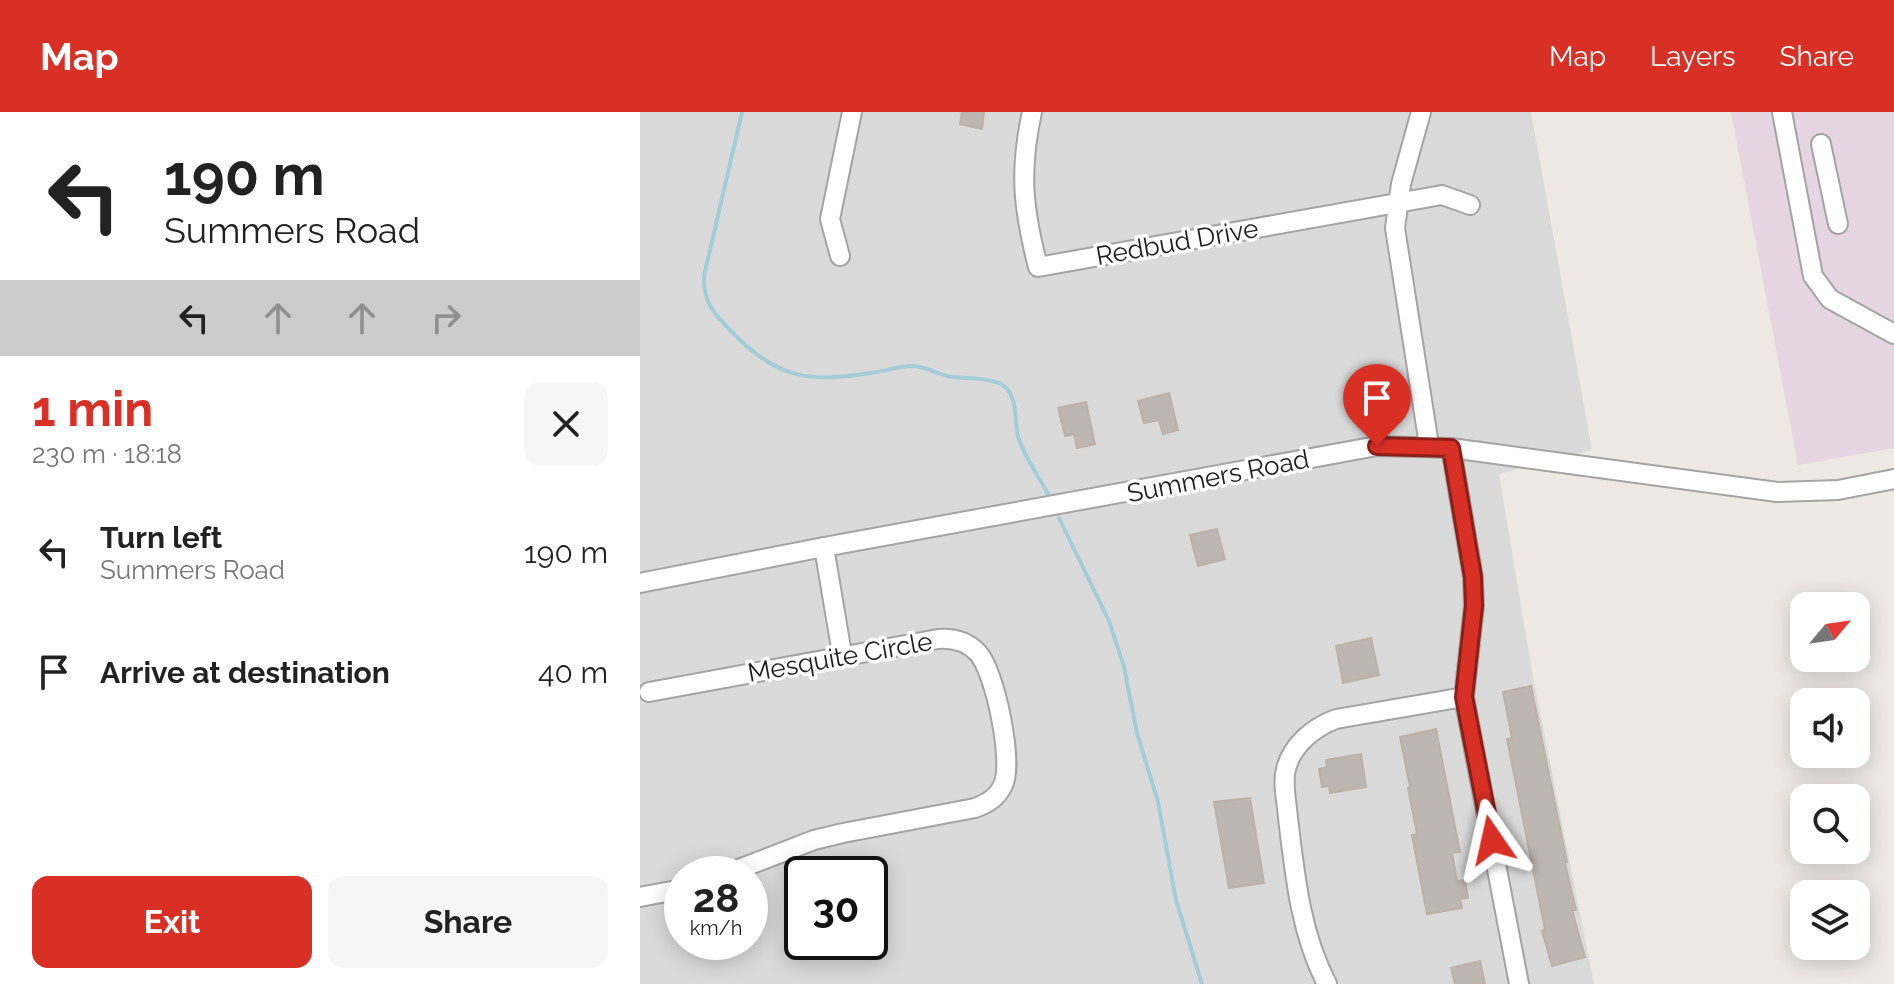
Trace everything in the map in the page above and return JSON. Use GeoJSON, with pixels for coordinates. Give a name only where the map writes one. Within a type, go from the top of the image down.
{"type":"FeatureCollection","features":[{"type":"Feature","properties":{"kind":"street"},"geometry":{"type":"LineString","coordinates":[[840,256],[830,219],[852,112]]}},
{"type":"Feature","properties":{"kind":"street","name":"Redbud Drive"},"geometry":{"type":"LineString","coordinates":[[1032,112],[1022,176],[1026,220],[1038,267],[1442,195],[1470,205]]}},
{"type":"Feature","properties":{"kind":"street"},"geometry":{"type":"LineString","coordinates":[[1421,112],[1397,202],[1395,228],[1429,445]]}},
{"type":"Feature","properties":{"kind":"street"},"geometry":{"type":"LineString","coordinates":[[1782,112],[1813,276],[1830,299],[1894,334]]}},
{"type":"Feature","properties":{"kind":"street"},"geometry":{"type":"LineString","coordinates":[[1821,144],[1838,224]]}},
{"type":"Feature","properties":{"kind":"street","name":"Summers Road"},"geometry":{"type":"LineString","coordinates":[[640,583],[1377,446],[1429,445],[1777,492],[1838,490],[1894,479]]}},
{"type":"Feature","properties":{"kind":"street"},"geometry":{"type":"LineString","coordinates":[[1451,448],[1473,577],[1474,606],[1464,697],[1519,984]]}},
{"type":"Feature","properties":{"kind":"street"},"geometry":{"type":"LineString","coordinates":[[824,547],[842,654]]}},
{"type":"Feature","properties":{"kind":"street","name":"Mesquite Circle"},"geometry":{"type":"LineString","coordinates":[[649,692],[842,654],[938,639],[958,640],[979,653],[990,673],[1009,764],[1003,787],[990,802],[975,808],[814,840],[768,858]]}},
{"type":"Feature","properties":{"kind":"street"},"geometry":{"type":"LineString","coordinates":[[1327,984],[1307,934],[1298,893],[1285,790],[1285,770],[1293,753],[1311,733],[1336,719],[1464,697]]}},
{"type":"Feature","properties":{"kind":"street"},"geometry":{"type":"LineString","coordinates":[[640,897],[664,892]]}},
{"type":"Feature","properties":{"kind":"shaded area"},"geometry":{"type":"Polygon","coordinates":[[[640,112],[1531,112],[1592,450],[1499,474],[1533,677],[1594,984],[640,984],[640,112]]]}},
{"type":"Feature","properties":{"kind":"shaded area"},"geometry":{"type":"Polygon","coordinates":[[[1731,112],[1894,112],[1894,448],[1798,465],[1731,112]]]}},
{"type":"Feature","properties":{"kind":"building"},"geometry":{"type":"Polygon","coordinates":[[[962,112],[984,112],[982,129],[960,124],[962,112]]]}},
{"type":"Feature","properties":{"kind":"building"},"geometry":{"type":"Polygon","coordinates":[[[1169,393],[1178,430],[1163,434],[1159,420],[1144,423],[1138,401],[1169,393]]]}},
{"type":"Feature","properties":{"kind":"building"},"geometry":{"type":"Polygon","coordinates":[[[1086,402],[1095,444],[1077,448],[1074,434],[1065,436],[1058,408],[1086,402]]]}},
{"type":"Feature","properties":{"kind":"building"},"geometry":{"type":"Polygon","coordinates":[[[1217,529],[1225,559],[1198,566],[1190,535],[1217,529]]]}},
{"type":"Feature","properties":{"kind":"building"},"geometry":{"type":"Polygon","coordinates":[[[1371,638],[1379,675],[1343,683],[1336,646],[1371,638]]]}},
{"type":"Feature","properties":{"kind":"building"},"geometry":{"type":"Polygon","coordinates":[[[1531,686],[1576,910],[1572,910],[1585,957],[1552,966],[1542,931],[1545,930],[1507,739],[1512,738],[1503,692],[1531,686]]]}},
{"type":"Feature","properties":{"kind":"building"},"geometry":{"type":"Polygon","coordinates":[[[1436,729],[1460,852],[1452,853],[1457,881],[1465,880],[1468,898],[1460,899],[1462,908],[1427,914],[1412,835],[1417,834],[1400,737],[1436,729]]]}},
{"type":"Feature","properties":{"kind":"building"},"geometry":{"type":"Polygon","coordinates":[[[1361,754],[1366,787],[1330,793],[1329,786],[1322,787],[1319,769],[1327,767],[1326,760],[1361,754]]]}},
{"type":"Feature","properties":{"kind":"building"},"geometry":{"type":"Polygon","coordinates":[[[1250,798],[1264,883],[1229,888],[1214,802],[1250,798]]]}},
{"type":"Feature","properties":{"kind":"building"},"geometry":{"type":"Polygon","coordinates":[[[1480,961],[1485,984],[1455,984],[1451,968],[1480,961]]]}},
{"type":"Feature","properties":{"kind":"waterway"},"geometry":{"type":"LineString","coordinates":[[742,112],[704,276],[708,301],[716,314],[766,361],[799,375],[834,377],[913,366],[948,376],[984,379],[1001,384],[1011,395],[1022,447],[1048,494]]}},
{"type":"Feature","properties":{"kind":"waterway"},"geometry":{"type":"LineString","coordinates":[[1059,518],[1109,621],[1124,667],[1137,733],[1158,802],[1176,900],[1202,984]]}},
{"type":"Feature","properties":{"kind":"route"},"geometry":{"type":"LineString","coordinates":[[1377,446],[1429,445],[1451,448],[1473,577],[1474,606],[1464,697],[1492,840]]}}]}
